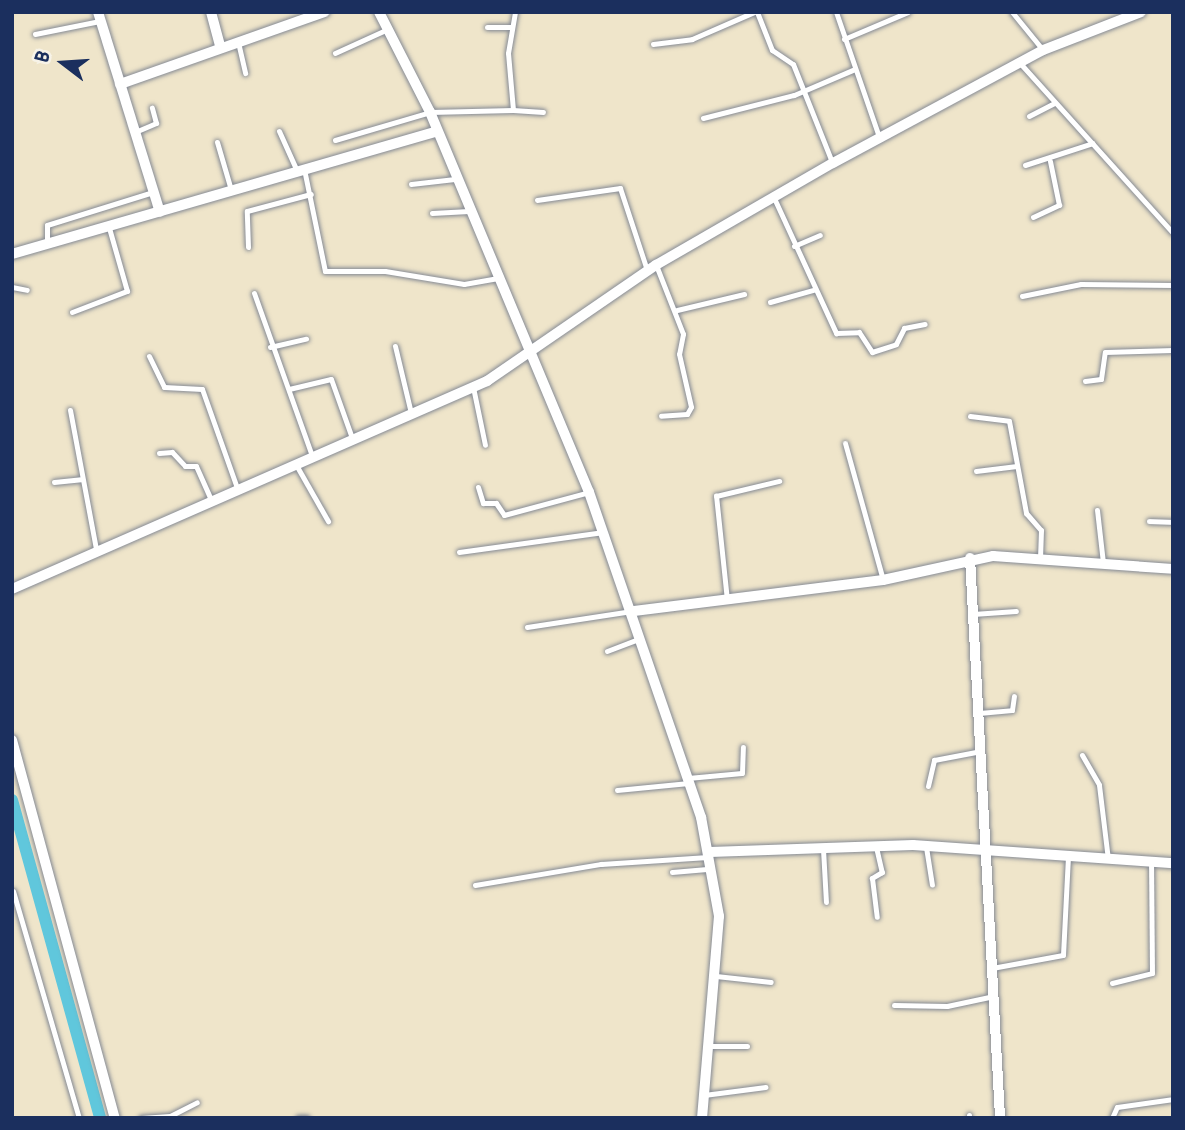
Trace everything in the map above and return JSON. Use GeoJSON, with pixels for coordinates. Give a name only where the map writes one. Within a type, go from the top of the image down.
{"type":"FeatureCollection","features":[{"type":"Feature","properties":{"kind":"street"},"geometry":{"type":"LineString","coordinates":[[211,12],[220,45]]}},
{"type":"Feature","properties":{"kind":"street"},"geometry":{"type":"LineString","coordinates":[[120,84],[237,39],[325,12]]}},
{"type":"Feature","properties":{"kind":"street"},"geometry":{"type":"LineString","coordinates":[[379,12],[433,122],[590,492],[634,611],[639,639],[689,781],[711,859],[716,976],[702,1118]]}},
{"type":"Feature","properties":{"kind":"street"},"geometry":{"type":"LineString","coordinates":[[12,589],[96,549],[473,387],[651,268],[878,137],[1043,50],[1141,12]]}},
{"type":"Feature","properties":{"kind":"street"},"geometry":{"type":"LineString","coordinates":[[99,16],[157,202]]}},
{"type":"Feature","properties":{"kind":"street"},"geometry":{"type":"LineString","coordinates":[[12,254],[46,238],[108,227],[157,202],[230,188],[433,122]]}},
{"type":"Feature","properties":{"kind":"street"},"geometry":{"type":"LineString","coordinates":[[970,558],[1000,1118]]}},
{"type":"Feature","properties":{"kind":"street"},"geometry":{"type":"LineString","coordinates":[[634,611],[883,580],[970,558],[1040,558],[1173,569]]}},
{"type":"Feature","properties":{"kind":"street"},"geometry":{"type":"LineString","coordinates":[[12,740],[115,1118]]}},
{"type":"Feature","properties":{"kind":"street"},"geometry":{"type":"LineString","coordinates":[[711,859],[823,844],[926,846],[1173,863]]}},
{"type":"Feature","properties":{"kind":"lane"},"geometry":{"type":"LineString","coordinates":[[513,110],[512,27],[515,12]]}},
{"type":"Feature","properties":{"kind":"lane"},"geometry":{"type":"LineString","coordinates":[[653,44],[692,39],[756,12],[772,50],[790,61],[833,163]]}},
{"type":"Feature","properties":{"kind":"lane"},"geometry":{"type":"LineString","coordinates":[[835,12],[878,137]]}},
{"type":"Feature","properties":{"kind":"lane"},"geometry":{"type":"LineString","coordinates":[[844,39],[908,12]]}},
{"type":"Feature","properties":{"kind":"lane"},"geometry":{"type":"LineString","coordinates":[[1012,12],[1043,50]]}},
{"type":"Feature","properties":{"kind":"lane"},"geometry":{"type":"LineString","coordinates":[[35,34],[99,16]]}},
{"type":"Feature","properties":{"kind":"lane"},"geometry":{"type":"LineString","coordinates":[[487,27],[512,27]]}},
{"type":"Feature","properties":{"kind":"lane"},"geometry":{"type":"LineString","coordinates":[[335,53],[388,29]]}},
{"type":"Feature","properties":{"kind":"lane"},"geometry":{"type":"LineString","coordinates":[[237,39],[245,74]]}},
{"type":"Feature","properties":{"kind":"lane"},"geometry":{"type":"LineString","coordinates":[[1019,62],[1173,233]]}},
{"type":"Feature","properties":{"kind":"lane"},"geometry":{"type":"LineString","coordinates":[[703,118],[804,89],[855,69]]}},
{"type":"Feature","properties":{"kind":"lane"},"geometry":{"type":"LineString","coordinates":[[1029,116],[1055,103]]}},
{"type":"Feature","properties":{"kind":"lane"},"geometry":{"type":"LineString","coordinates":[[135,131],[156,123],[152,108]]}},
{"type":"Feature","properties":{"kind":"lane"},"geometry":{"type":"LineString","coordinates":[[335,140],[513,110],[543,112]]}},
{"type":"Feature","properties":{"kind":"lane"},"geometry":{"type":"LineString","coordinates":[[279,131],[311,194],[319,261],[329,273],[386,271],[464,284],[499,278]]}},
{"type":"Feature","properties":{"kind":"lane"},"geometry":{"type":"LineString","coordinates":[[217,142],[230,188]]}},
{"type":"Feature","properties":{"kind":"lane"},"geometry":{"type":"LineString","coordinates":[[1025,165],[1051,162],[1093,143]]}},
{"type":"Feature","properties":{"kind":"lane"},"geometry":{"type":"LineString","coordinates":[[1033,217],[1059,205],[1051,162]]}},
{"type":"Feature","properties":{"kind":"lane"},"geometry":{"type":"LineString","coordinates":[[411,184],[455,179]]}},
{"type":"Feature","properties":{"kind":"lane"},"geometry":{"type":"LineString","coordinates":[[537,200],[620,188],[651,268],[677,310],[690,410],[661,416]]}},
{"type":"Feature","properties":{"kind":"lane"},"geometry":{"type":"LineString","coordinates":[[248,247],[247,211],[311,194]]}},
{"type":"Feature","properties":{"kind":"lane"},"geometry":{"type":"LineString","coordinates":[[774,196],[813,290],[834,331],[861,333],[868,351],[896,344],[904,328],[925,324]]}},
{"type":"Feature","properties":{"kind":"lane"},"geometry":{"type":"LineString","coordinates":[[46,238],[47,225],[157,202]]}},
{"type":"Feature","properties":{"kind":"lane"},"geometry":{"type":"LineString","coordinates":[[432,213],[469,211]]}},
{"type":"Feature","properties":{"kind":"lane"},"geometry":{"type":"LineString","coordinates":[[72,312],[127,291],[108,227]]}},
{"type":"Feature","properties":{"kind":"lane"},"geometry":{"type":"LineString","coordinates":[[794,246],[820,235]]}},
{"type":"Feature","properties":{"kind":"lane"},"geometry":{"type":"LineString","coordinates":[[1021,296],[1082,284],[1173,285]]}},
{"type":"Feature","properties":{"kind":"lane"},"geometry":{"type":"LineString","coordinates":[[12,287],[27,290]]}},
{"type":"Feature","properties":{"kind":"lane"},"geometry":{"type":"LineString","coordinates":[[770,302],[813,290]]}},
{"type":"Feature","properties":{"kind":"lane"},"geometry":{"type":"LineString","coordinates":[[254,293],[270,347],[289,389],[313,456]]}},
{"type":"Feature","properties":{"kind":"lane"},"geometry":{"type":"LineString","coordinates":[[677,310],[744,294]]}},
{"type":"Feature","properties":{"kind":"lane"},"geometry":{"type":"LineString","coordinates":[[270,347],[306,339]]}},
{"type":"Feature","properties":{"kind":"lane"},"geometry":{"type":"LineString","coordinates":[[395,346],[411,413]]}},
{"type":"Feature","properties":{"kind":"lane"},"geometry":{"type":"LineString","coordinates":[[1085,381],[1101,379],[1105,352],[1173,350]]}},
{"type":"Feature","properties":{"kind":"lane"},"geometry":{"type":"LineString","coordinates":[[149,356],[164,387],[202,389],[237,488]]}},
{"type":"Feature","properties":{"kind":"lane"},"geometry":{"type":"LineString","coordinates":[[289,389],[331,379],[352,438]]}},
{"type":"Feature","properties":{"kind":"lane"},"geometry":{"type":"LineString","coordinates":[[473,387],[485,445]]}},
{"type":"Feature","properties":{"kind":"lane"},"geometry":{"type":"LineString","coordinates":[[70,410],[96,549]]}},
{"type":"Feature","properties":{"kind":"lane"},"geometry":{"type":"LineString","coordinates":[[970,416],[1007,419],[1019,459],[1015,467],[1026,513],[1041,530],[1040,558]]}},
{"type":"Feature","properties":{"kind":"lane"},"geometry":{"type":"LineString","coordinates":[[845,443],[883,580]]}},
{"type":"Feature","properties":{"kind":"lane"},"geometry":{"type":"LineString","coordinates":[[159,453],[172,452],[185,466],[196,466],[211,499]]}},
{"type":"Feature","properties":{"kind":"lane"},"geometry":{"type":"LineString","coordinates":[[295,463],[328,521]]}},
{"type":"Feature","properties":{"kind":"lane"},"geometry":{"type":"LineString","coordinates":[[976,471],[1015,467]]}},
{"type":"Feature","properties":{"kind":"lane"},"geometry":{"type":"LineString","coordinates":[[54,482],[81,480]]}},
{"type":"Feature","properties":{"kind":"lane"},"geometry":{"type":"LineString","coordinates":[[727,600],[716,496],[779,481]]}},
{"type":"Feature","properties":{"kind":"lane"},"geometry":{"type":"LineString","coordinates":[[478,487],[483,503],[496,503],[505,515],[590,492]]}},
{"type":"Feature","properties":{"kind":"lane"},"geometry":{"type":"LineString","coordinates":[[1097,510],[1103,564]]}},
{"type":"Feature","properties":{"kind":"lane"},"geometry":{"type":"LineString","coordinates":[[1149,521],[1173,522]]}},
{"type":"Feature","properties":{"kind":"lane"},"geometry":{"type":"LineString","coordinates":[[459,552],[604,532]]}},
{"type":"Feature","properties":{"kind":"lane"},"geometry":{"type":"LineString","coordinates":[[527,627],[634,611]]}},
{"type":"Feature","properties":{"kind":"lane"},"geometry":{"type":"LineString","coordinates":[[974,614],[1016,611]]}},
{"type":"Feature","properties":{"kind":"lane"},"geometry":{"type":"LineString","coordinates":[[607,651],[639,639]]}},
{"type":"Feature","properties":{"kind":"lane"},"geometry":{"type":"LineString","coordinates":[[979,713],[1010,711],[1014,696]]}},
{"type":"Feature","properties":{"kind":"lane"},"geometry":{"type":"LineString","coordinates":[[618,790],[743,773],[743,747]]}},
{"type":"Feature","properties":{"kind":"lane"},"geometry":{"type":"LineString","coordinates":[[928,786],[934,760],[981,751]]}},
{"type":"Feature","properties":{"kind":"lane"},"geometry":{"type":"LineString","coordinates":[[1082,755],[1099,785],[1108,859]]}},
{"type":"Feature","properties":{"kind":"lane"},"geometry":{"type":"LineString","coordinates":[[823,844],[826,902]]}},
{"type":"Feature","properties":{"kind":"lane"},"geometry":{"type":"LineString","coordinates":[[876,845],[882,872],[872,880],[877,916]]}},
{"type":"Feature","properties":{"kind":"lane"},"geometry":{"type":"LineString","coordinates":[[926,846],[932,885]]}},
{"type":"Feature","properties":{"kind":"lane"},"geometry":{"type":"LineString","coordinates":[[992,968],[1063,955],[1068,856]]}},
{"type":"Feature","properties":{"kind":"lane"},"geometry":{"type":"LineString","coordinates":[[672,872],[711,859]]}},
{"type":"Feature","properties":{"kind":"lane"},"geometry":{"type":"LineString","coordinates":[[475,885],[601,864],[711,859]]}},
{"type":"Feature","properties":{"kind":"lane"},"geometry":{"type":"LineString","coordinates":[[1112,983],[1152,973],[1151,862]]}},
{"type":"Feature","properties":{"kind":"lane"},"geometry":{"type":"LineString","coordinates":[[13,890],[79,1118]]}},
{"type":"Feature","properties":{"kind":"lane"},"geometry":{"type":"LineString","coordinates":[[716,976],[771,982]]}},
{"type":"Feature","properties":{"kind":"lane"},"geometry":{"type":"LineString","coordinates":[[894,1005],[942,1006],[993,996]]}},
{"type":"Feature","properties":{"kind":"lane"},"geometry":{"type":"LineString","coordinates":[[710,1046],[747,1046]]}},
{"type":"Feature","properties":{"kind":"lane"},"geometry":{"type":"LineString","coordinates":[[704,1095],[765,1087]]}},
{"type":"Feature","properties":{"kind":"lane"},"geometry":{"type":"LineString","coordinates":[[1112,1118],[1117,1107],[1173,1099]]}},
{"type":"Feature","properties":{"kind":"lane"},"geometry":{"type":"LineString","coordinates":[[141,1118],[170,1116],[197,1102]]}},
{"type":"Feature","properties":{"kind":"lane"},"geometry":{"type":"LineString","coordinates":[[298,1118],[307,1118]]}},
{"type":"Feature","properties":{"kind":"waterway"},"geometry":{"type":"LineString","coordinates":[[12,800],[100,1118]]}}]}
